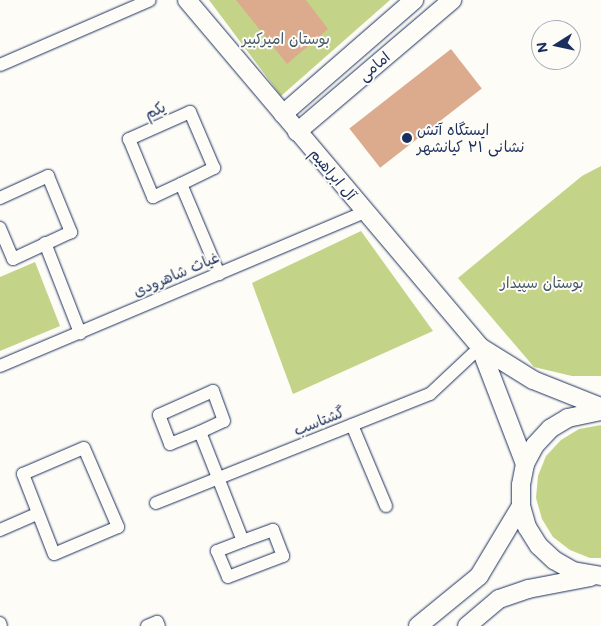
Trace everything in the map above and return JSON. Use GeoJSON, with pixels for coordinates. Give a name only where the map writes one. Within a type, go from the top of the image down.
{"type":"FeatureCollection","features":[{"type":"Feature","properties":{"kind":"main road","name":"آل ابراهیم"},"geometry":{"type":"LineString","coordinates":[[187,0],[480,347]]}},
{"type":"Feature","properties":{"kind":"main road","name":"امامی"},"geometry":{"type":"LineString","coordinates":[[283,114],[414,0]]}},
{"type":"Feature","properties":{"kind":"main road","name":"امامی"},"geometry":{"type":"LineString","coordinates":[[297,132],[452,0]]}},
{"type":"Feature","properties":{"kind":"main road"},"geometry":{"type":"LineString","coordinates":[[480,347],[533,380],[601,407]]}},
{"type":"Feature","properties":{"kind":"main road"},"geometry":{"type":"LineString","coordinates":[[480,347],[525,464]]}},
{"type":"Feature","properties":{"kind":"main road"},"geometry":{"type":"LineString","coordinates":[[598,576],[574,571],[554,560],[539,546],[528,527],[521,506],[520,485],[525,464],[536,445],[550,429],[568,418],[601,411]]}},
{"type":"Feature","properties":{"kind":"main road"},"geometry":{"type":"LineString","coordinates":[[418,626],[479,576],[521,506]]}},
{"type":"Feature","properties":{"kind":"main road"},"geometry":{"type":"LineString","coordinates":[[467,626],[499,599],[528,589],[598,576]]}},
{"type":"Feature","properties":{"kind":"street"},"geometry":{"type":"LineString","coordinates":[[0,65],[150,0]]}},
{"type":"Feature","properties":{"kind":"street","name":"یکم"},"geometry":{"type":"LineString","coordinates":[[190,112],[214,168],[181,184],[153,196],[129,139],[190,112]]}},
{"type":"Feature","properties":{"kind":"street"},"geometry":{"type":"LineString","coordinates":[[0,198],[48,176],[72,232],[13,259],[0,228]]}},
{"type":"Feature","properties":{"kind":"street"},"geometry":{"type":"LineString","coordinates":[[181,184],[219,274]]}},
{"type":"Feature","properties":{"kind":"street","name":"غیاث شاهرودی"},"geometry":{"type":"LineString","coordinates":[[0,366],[365,212]]}},
{"type":"Feature","properties":{"kind":"street"},"geometry":{"type":"LineString","coordinates":[[45,244],[80,333]]}},
{"type":"Feature","properties":{"kind":"street","name":"گشتاسب"},"geometry":{"type":"LineString","coordinates":[[156,503],[430,394],[480,347]]}},
{"type":"Feature","properties":{"kind":"street"},"geometry":{"type":"LineString","coordinates":[[213,391],[224,421],[200,432],[170,444],[159,415],[213,391]]}},
{"type":"Feature","properties":{"kind":"street"},"geometry":{"type":"LineString","coordinates":[[352,425],[386,506]]}},
{"type":"Feature","properties":{"kind":"street"},"geometry":{"type":"LineString","coordinates":[[200,432],[243,541]]}},
{"type":"Feature","properties":{"kind":"street"},"geometry":{"type":"LineString","coordinates":[[84,448],[118,527],[54,554],[37,514],[23,474],[84,448]]}},
{"type":"Feature","properties":{"kind":"street"},"geometry":{"type":"LineString","coordinates":[[0,530],[37,514]]}},
{"type":"Feature","properties":{"kind":"street"},"geometry":{"type":"LineString","coordinates":[[273,530],[283,556],[228,577],[217,551],[243,541],[273,530]]}},
{"type":"Feature","properties":{"kind":"street"},"geometry":{"type":"LineString","coordinates":[[147,626],[157,622],[159,626]]}},
{"type":"Feature","properties":{"kind":"green space","name":"بوستان امیرکبیر"},"geometry":{"type":"Polygon","coordinates":[[[209,0],[390,0],[281,96],[209,0]]]}},
{"type":"Feature","properties":{"kind":"green space","name":"بوستان سپیدار"},"geometry":{"type":"Polygon","coordinates":[[[601,166],[601,376],[572,376],[534,367],[458,278],[582,176],[601,166]]]}},
{"type":"Feature","properties":{"kind":"green space"},"geometry":{"type":"Polygon","coordinates":[[[361,231],[433,331],[293,394],[252,283],[361,231]]]}},
{"type":"Feature","properties":{"kind":"green space"},"geometry":{"type":"Polygon","coordinates":[[[35,262],[60,326],[0,351],[0,277],[35,262]]]}},
{"type":"Feature","properties":{"kind":"green space"},"geometry":{"type":"Polygon","coordinates":[[[601,425],[601,558],[590,558],[570,550],[553,537],[542,519],[536,498],[538,476],[546,456],[561,440],[579,429],[601,425]]]}},
{"type":"Feature","properties":{"kind":"building"},"geometry":{"type":"Polygon","coordinates":[[[236,0],[306,0],[328,29],[287,64],[236,0]]]}},
{"type":"Feature","properties":{"kind":"building"},"geometry":{"type":"Polygon","coordinates":[[[451,49],[482,88],[380,168],[349,128],[451,49]]]}},
{"type":"Feature","properties":{"kind":"place","name":"ایستگاه آتش نشانی ۲۱ کیانشهر"},"geometry":{"type":"Point","coordinates":[407,138]}}]}
